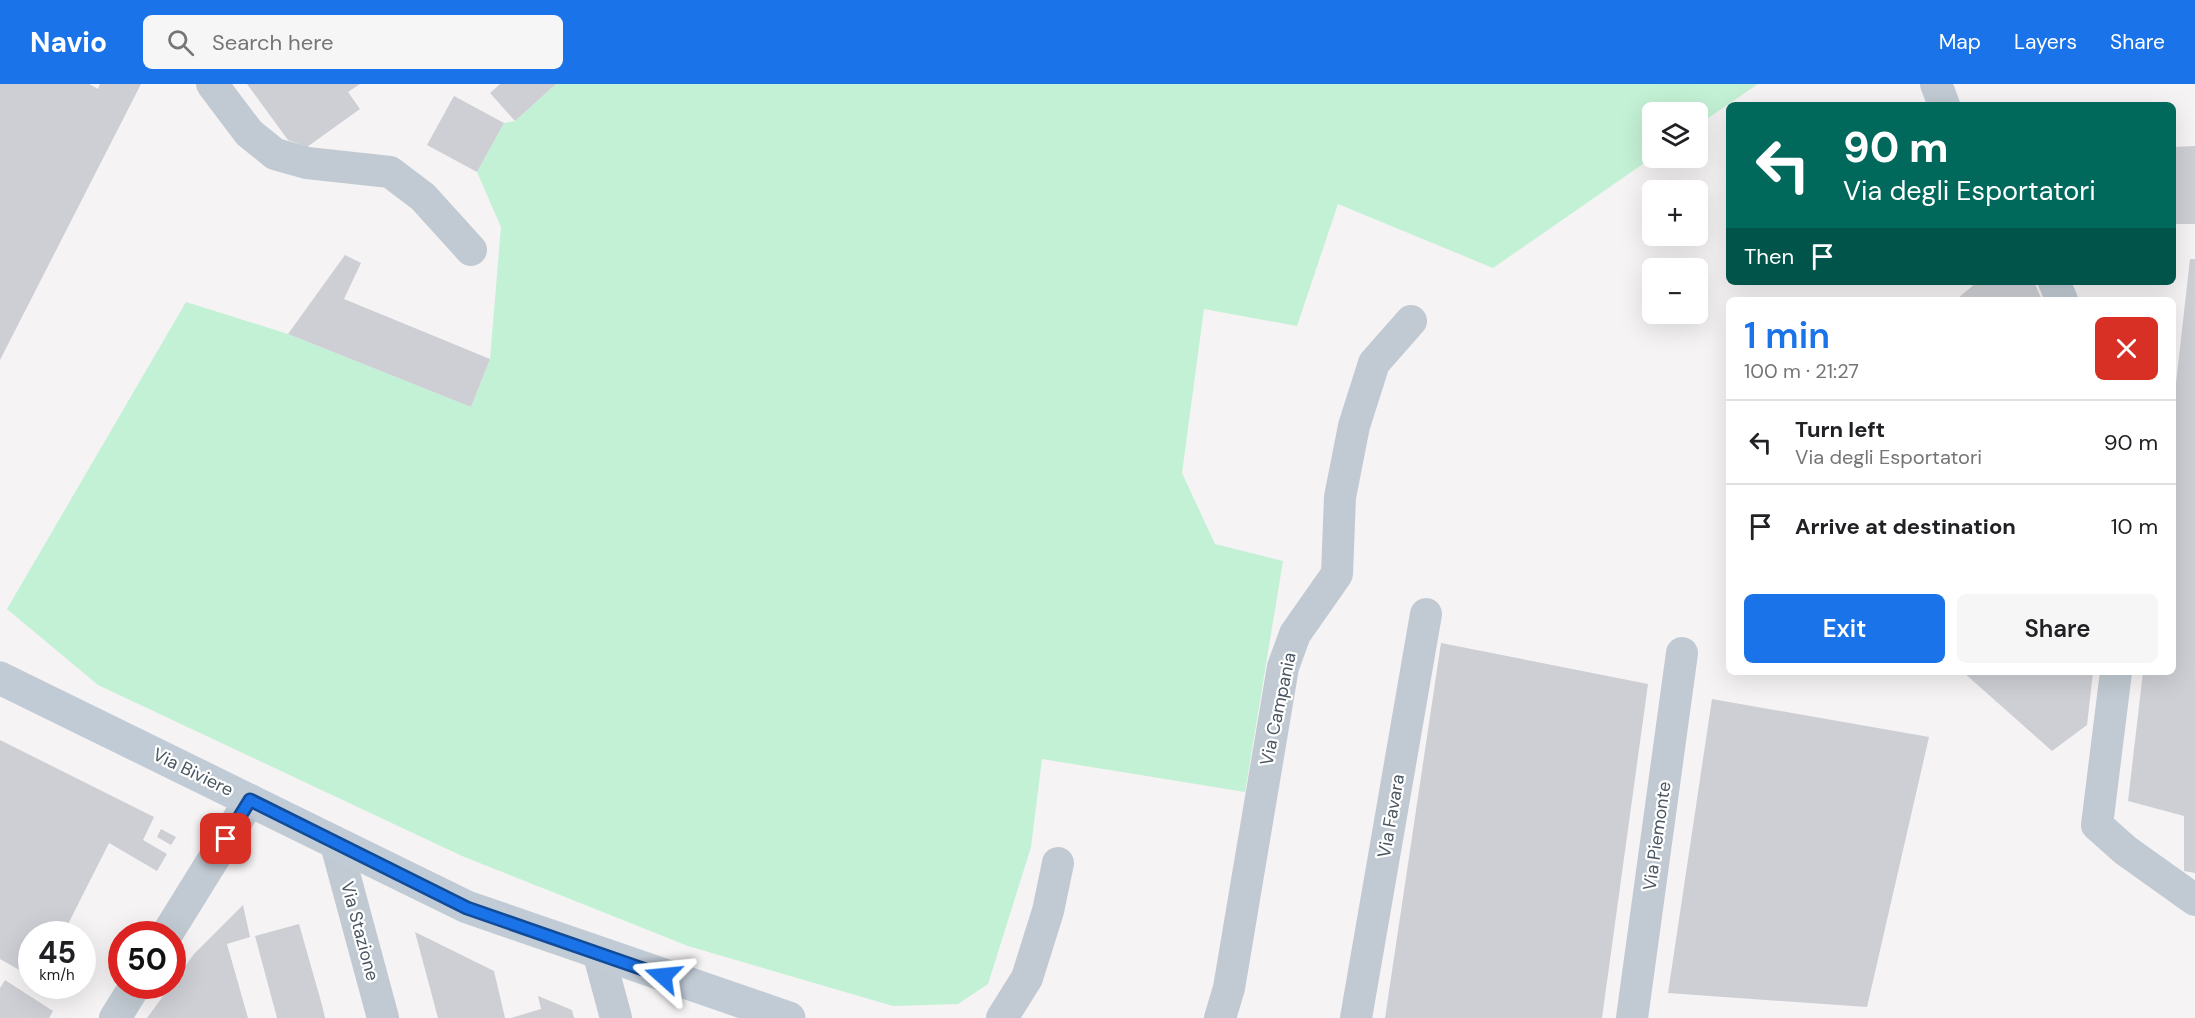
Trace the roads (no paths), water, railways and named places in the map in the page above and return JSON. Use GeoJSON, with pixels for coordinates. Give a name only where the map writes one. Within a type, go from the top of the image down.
{"type":"FeatureCollection","features":[{"type":"Feature","properties":{"kind":"main road","name":"Via Biviere"},"geometry":{"type":"LineString","coordinates":[[0,678],[467,908],[599,955],[789,1018]]}},
{"type":"Feature","properties":{"kind":"street"},"geometry":{"type":"LineString","coordinates":[[212,84],[249,133],[275,154],[307,163],[390,172],[423,197],[471,250]]}},
{"type":"Feature","properties":{"kind":"street"},"geometry":{"type":"LineString","coordinates":[[1936,84],[1943,102]]}},
{"type":"Feature","properties":{"kind":"street","name":"Via Campania"},"geometry":{"type":"LineString","coordinates":[[1220,1018],[1228,988],[1283,667],[1295,634],[1337,574],[1340,497],[1354,426],[1374,363],[1411,321]]}},
{"type":"Feature","properties":{"kind":"street","name":"Via Favara"},"geometry":{"type":"LineString","coordinates":[[1356,1018],[1426,614]]}},
{"type":"Feature","properties":{"kind":"street","name":"Via Piemonte"},"geometry":{"type":"LineString","coordinates":[[1632,1018],[1682,653]]}},
{"type":"Feature","properties":{"kind":"street"},"geometry":{"type":"LineString","coordinates":[[2116,675],[2097,825],[2125,850],[2195,900]]}},
{"type":"Feature","properties":{"kind":"street"},"geometry":{"type":"LineString","coordinates":[[174,921],[250,800]]}},
{"type":"Feature","properties":{"kind":"street","name":"Via Stazione"},"geometry":{"type":"LineString","coordinates":[[336,844],[383,1018]]}},
{"type":"Feature","properties":{"kind":"street"},"geometry":{"type":"LineString","coordinates":[[1002,1018],[1027,978],[1048,911],[1058,863]]}},
{"type":"Feature","properties":{"kind":"street"},"geometry":{"type":"LineString","coordinates":[[599,955],[616,1018]]}}]}
